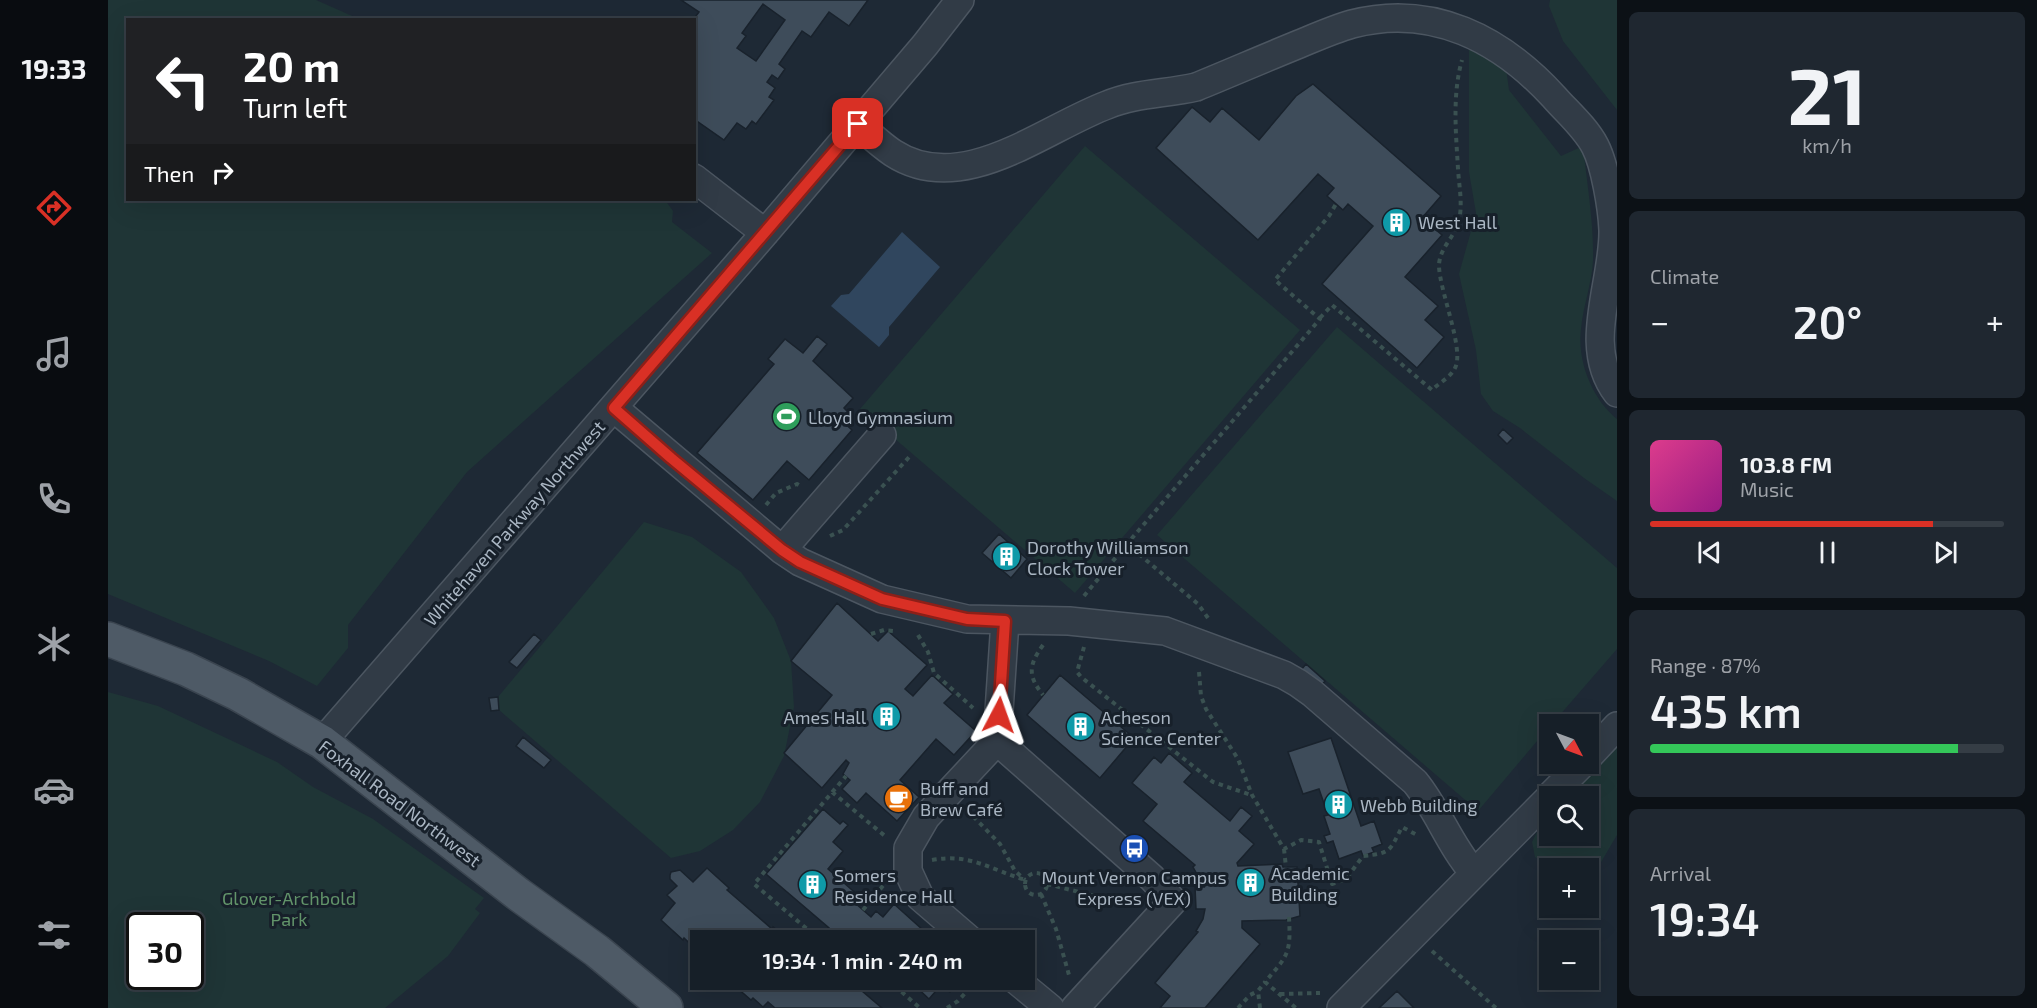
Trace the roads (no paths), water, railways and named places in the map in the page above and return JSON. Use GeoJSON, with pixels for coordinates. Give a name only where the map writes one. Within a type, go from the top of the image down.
{"type":"FeatureCollection","features":[{"type":"Feature","properties":{"kind":"main road","name":"Foxhall Road Northwest"},"geometry":{"type":"LineString","coordinates":[[108,639],[186,669],[230,689],[322,742],[518,894],[604,956],[666,1008]]}},
{"type":"Feature","properties":{"kind":"street","name":"Whitehaven Parkway Northwest"},"geometry":{"type":"LineString","coordinates":[[322,742],[765,233],[925,45],[960,0]]}},
{"type":"Feature","properties":{"kind":"street"},"geometry":{"type":"LineString","coordinates":[[858,124],[894,154],[910,161],[948,168],[970,166],[992,160],[1104,106],[1130,96],[1172,93],[1196,87],[1353,24],[1385,19],[1411,19],[1439,23],[1473,34],[1514,58],[1535,76],[1595,146],[1611,208],[1613,232],[1600,343],[1602,364],[1617,393]]}},
{"type":"Feature","properties":{"kind":"street"},"geometry":{"type":"LineString","coordinates":[[696,180],[765,233]]}},
{"type":"Feature","properties":{"kind":"street"},"geometry":{"type":"LineString","coordinates":[[614,408],[782,550],[800,562],[882,599],[967,619],[1069,621],[1165,631],[1284,675],[1312,693],[1415,782],[1426,796],[1462,859],[1474,873]]}},
{"type":"Feature","properties":{"kind":"street"},"geometry":{"type":"LineString","coordinates":[[782,550],[882,435]]}},
{"type":"Feature","properties":{"kind":"street"},"geometry":{"type":"LineString","coordinates":[[958,930],[920,897],[908,871],[908,848],[926,817],[949,794],[998,736],[1005,621]]}},
{"type":"Feature","properties":{"kind":"street"},"geometry":{"type":"LineString","coordinates":[[1599,745],[1617,726]]}},
{"type":"Feature","properties":{"kind":"street"},"geometry":{"type":"LineString","coordinates":[[998,736],[1152,878],[1173,901],[1075,1008]]}},
{"type":"Feature","properties":{"kind":"street"},"geometry":{"type":"LineString","coordinates":[[1561,786],[1572,774]]}},
{"type":"Feature","properties":{"kind":"street"},"geometry":{"type":"LineString","coordinates":[[1333,1000],[1413,934],[1539,808]]}},
{"type":"Feature","properties":{"kind":"street"},"geometry":{"type":"LineString","coordinates":[[1028,990],[1050,1008]]}},
{"type":"Feature","properties":{"kind":"water"},"geometry":{"type":"Polygon","coordinates":[[[902,232],[940,267],[889,327],[889,335],[879,347],[831,306],[841,295],[849,294],[902,232]]]}},
{"type":"Feature","properties":{"kind":"place","name":"West Hall"},"geometry":{"type":"Point","coordinates":[1397,222]}},
{"type":"Feature","properties":{"kind":"place","name":"Lloyd Gymnasium"},"geometry":{"type":"Point","coordinates":[787,417]}},
{"type":"Feature","properties":{"kind":"place","name":"Dorothy Williamson Clock Tower"},"geometry":{"type":"Point","coordinates":[1006,557]}},
{"type":"Feature","properties":{"kind":"place","name":"Ames Hall"},"geometry":{"type":"Point","coordinates":[887,717]}},
{"type":"Feature","properties":{"kind":"place","name":"Acheson Science Center"},"geometry":{"type":"Point","coordinates":[1080,727]}},
{"type":"Feature","properties":{"kind":"place","name":"Buff and Brew Café"},"geometry":{"type":"Point","coordinates":[899,798]}},
{"type":"Feature","properties":{"kind":"place","name":"Webb Building"},"geometry":{"type":"Point","coordinates":[1339,805]}},
{"type":"Feature","properties":{"kind":"place","name":"Mount Vernon Campus Express (VEX)"},"geometry":{"type":"Point","coordinates":[1134,848]}},
{"type":"Feature","properties":{"kind":"place","name":"Academic Building"},"geometry":{"type":"Point","coordinates":[1250,883]}},
{"type":"Feature","properties":{"kind":"place","name":"Somers Residence Hall"},"geometry":{"type":"Point","coordinates":[813,885]}},
{"type":"Feature","properties":{"kind":"park label","name":"Glover-Archbold Park"},"geometry":{"type":"Point","coordinates":[289,908]}}]}
